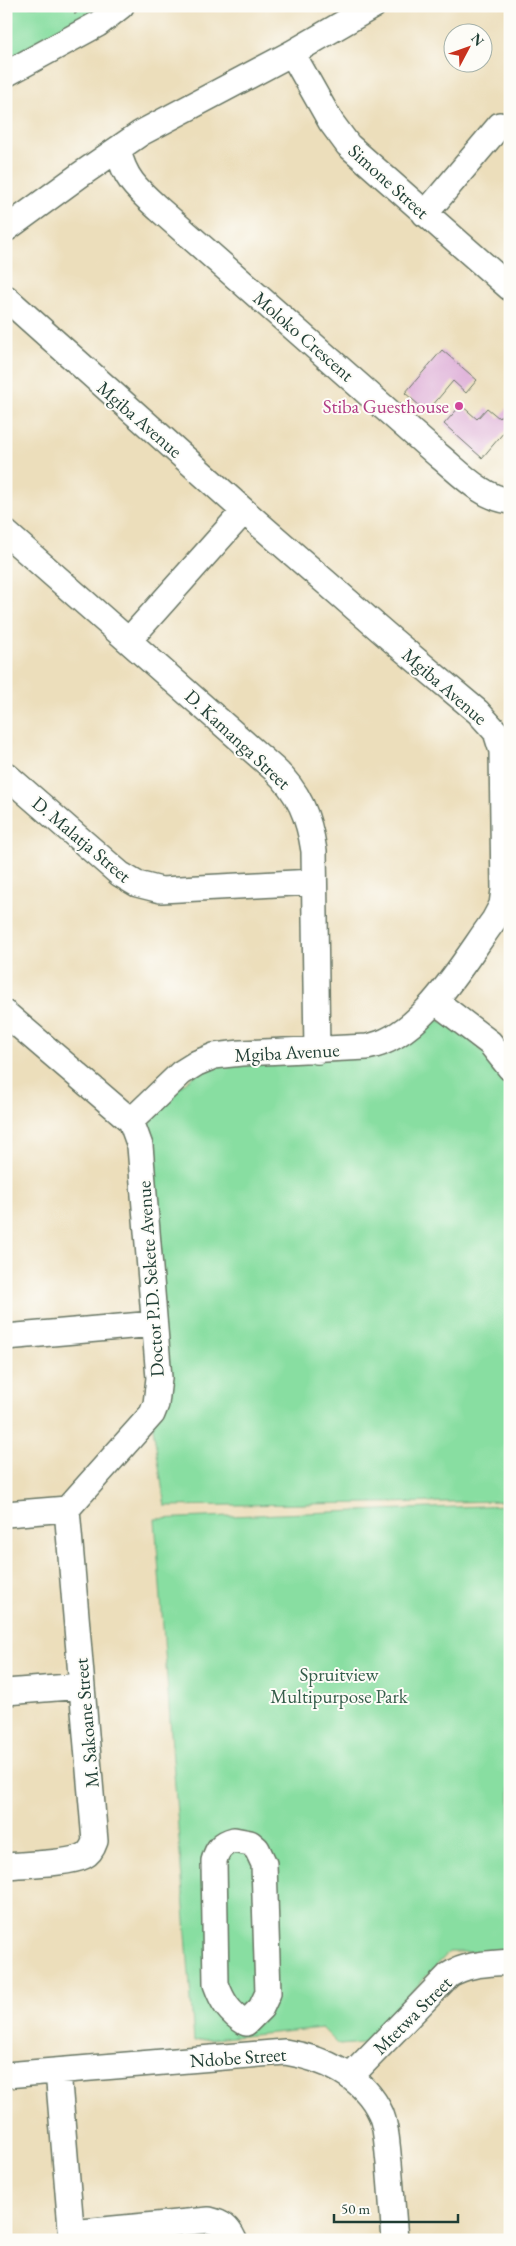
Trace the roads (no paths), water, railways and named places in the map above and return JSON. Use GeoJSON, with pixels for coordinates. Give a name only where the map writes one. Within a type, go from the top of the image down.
{"type":"FeatureCollection","features":[{"type":"Feature","properties":{"kind":"street"},"geometry":{"type":"LineString","coordinates":[[6,74],[98,24],[121,6]]}},
{"type":"Feature","properties":{"kind":"street"},"geometry":{"type":"LineString","coordinates":[[6,230],[80,175],[162,122],[292,53],[373,6]]}},
{"type":"Feature","properties":{"kind":"street","name":"Simone Street"},"geometry":{"type":"LineString","coordinates":[[292,53],[340,136],[372,168],[510,288]]}},
{"type":"Feature","properties":{"kind":"street"},"geometry":{"type":"LineString","coordinates":[[425,214],[500,125]]}},
{"type":"Feature","properties":{"kind":"street","name":"Moloko Crescent"},"geometry":{"type":"LineString","coordinates":[[118,150],[125,172],[133,186],[438,455],[484,491],[510,501]]}},
{"type":"Feature","properties":{"kind":"street","name":"Mgiba Avenue"},"geometry":{"type":"LineString","coordinates":[[6,298],[244,511],[391,639],[459,695],[487,721],[503,726],[502,751],[507,857],[502,905],[494,920],[434,1001],[407,1029],[394,1039],[380,1045],[318,1051],[242,1053],[214,1056],[181,1073],[131,1121]]}},
{"type":"Feature","properties":{"kind":"street"},"geometry":{"type":"LineString","coordinates":[[129,640],[244,511]]}},
{"type":"Feature","properties":{"kind":"street","name":"D. Kamanga Street"},"geometry":{"type":"LineString","coordinates":[[6,533],[288,782],[303,807],[312,833],[314,850],[313,882],[318,1051]]}},
{"type":"Feature","properties":{"kind":"street","name":"D. Malatja Street"},"geometry":{"type":"LineString","coordinates":[[6,775],[120,874],[137,884],[161,890],[313,882]]}},
{"type":"Feature","properties":{"kind":"street"},"geometry":{"type":"LineString","coordinates":[[434,1001],[490,1043],[510,1068]]}},
{"type":"Feature","properties":{"kind":"street","name":"Doctor P.D. Sekete Avenue"},"geometry":{"type":"LineString","coordinates":[[6,1014],[131,1121],[140,1146],[159,1378],[157,1398],[152,1414],[67,1509]]}},
{"type":"Feature","properties":{"kind":"street"},"geometry":{"type":"LineString","coordinates":[[6,1337],[154,1324]]}},
{"type":"Feature","properties":{"kind":"street"},"geometry":{"type":"LineString","coordinates":[[6,1514],[67,1509]]}},
{"type":"Feature","properties":{"kind":"street","name":"M. Sakoane Street"},"geometry":{"type":"LineString","coordinates":[[6,1866],[74,1859],[85,1855],[92,1849],[96,1841],[67,1509]]}},
{"type":"Feature","properties":{"kind":"street"},"geometry":{"type":"LineString","coordinates":[[6,1692],[82,1686]]}},
{"type":"Feature","properties":{"kind":"street"},"geometry":{"type":"LineString","coordinates":[[246,2023],[229,2011],[220,1998],[215,1974],[214,1861],[220,1848],[226,1842],[234,1840],[250,1843],[257,1849],[264,1864],[266,1883],[268,1993],[261,2008],[246,2023],[248,2055]]}},
{"type":"Feature","properties":{"kind":"street","name":"Mtetwa Street"},"geometry":{"type":"LineString","coordinates":[[350,2077],[450,1975],[460,1968],[472,1965],[510,1962]]}},
{"type":"Feature","properties":{"kind":"street","name":"Ndobe Street"},"geometry":{"type":"LineString","coordinates":[[6,2075],[285,2052],[319,2060],[350,2077],[372,2100],[381,2115],[386,2134],[396,2240]]}},
{"type":"Feature","properties":{"kind":"street"},"geometry":{"type":"LineString","coordinates":[[58,2071],[71,2236],[209,2220],[221,2223],[229,2230],[234,2240]]}},
{"type":"Feature","properties":{"kind":"place","name":"Stiba Guesthouse"},"geometry":{"type":"Point","coordinates":[459,406]}},
{"type":"Feature","properties":{"kind":"park label","name":"Spruitview Multipurpose Park"},"geometry":{"type":"Point","coordinates":[339,1685]}}]}
